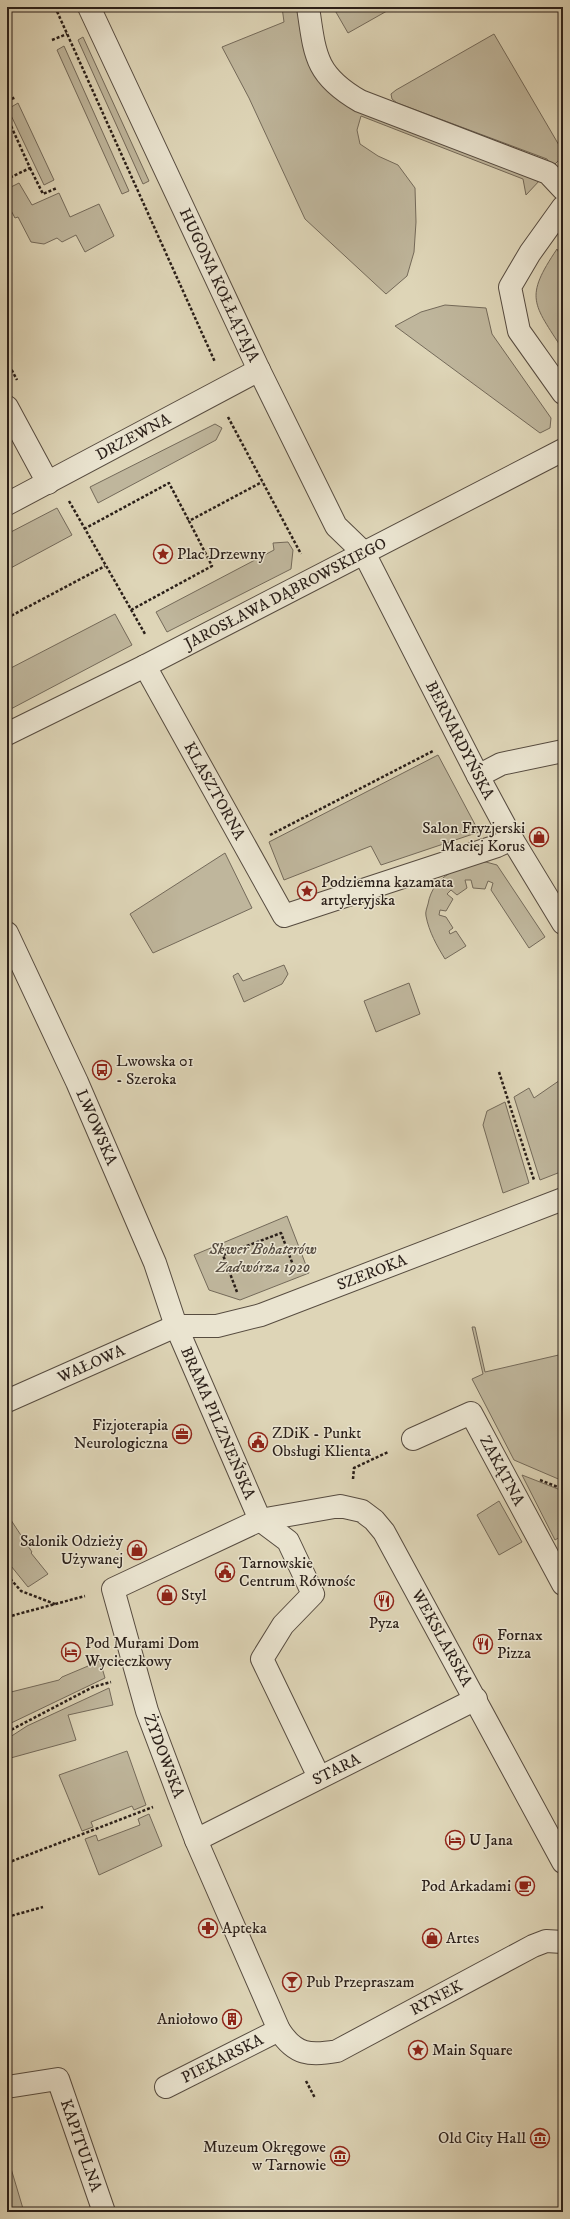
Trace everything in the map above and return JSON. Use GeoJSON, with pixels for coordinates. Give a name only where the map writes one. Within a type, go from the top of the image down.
{"type":"FeatureCollection","features":[{"type":"Feature","properties":{"kind":"street","name":"HUGONA KOŁŁĄTAJA"},"geometry":{"type":"LineString","coordinates":[[89,7],[259,370],[336,526],[364,553]]}},
{"type":"Feature","properties":{"kind":"street"},"geometry":{"type":"LineString","coordinates":[[308,7],[315,51],[323,72],[340,89],[360,101],[548,172],[563,189]]}},
{"type":"Feature","properties":{"kind":"street"},"geometry":{"type":"LineString","coordinates":[[563,207],[530,253],[510,288],[519,331],[563,393]]}},
{"type":"Feature","properties":{"kind":"street","name":"DRZEWNA"},"geometry":{"type":"LineString","coordinates":[[7,504],[259,370]]}},
{"type":"Feature","properties":{"kind":"street"},"geometry":{"type":"LineString","coordinates":[[7,407],[54,479]]}},
{"type":"Feature","properties":{"kind":"street","name":"JAROSŁAWA DĄBROWSKIEGO"},"geometry":{"type":"LineString","coordinates":[[7,734],[152,662],[563,450]]}},
{"type":"Feature","properties":{"kind":"street","name":"BERNARDYŃSKA"},"geometry":{"type":"LineString","coordinates":[[364,553],[478,776],[512,839],[563,923]]}},
{"type":"Feature","properties":{"kind":"street","name":"KLASZTORNA"},"geometry":{"type":"LineString","coordinates":[[152,662],[284,916],[497,846],[512,839]]}},
{"type":"Feature","properties":{"kind":"street"},"geometry":{"type":"LineString","coordinates":[[478,776],[501,764],[563,751]]}},
{"type":"Feature","properties":{"kind":"street","name":"LWOWSKA"},"geometry":{"type":"LineString","coordinates":[[7,933],[77,1082],[152,1256],[176,1326]]}},
{"type":"Feature","properties":{"kind":"street","name":"SZEROKA"},"geometry":{"type":"LineString","coordinates":[[176,1326],[217,1326],[261,1315],[563,1199]]}},
{"type":"Feature","properties":{"kind":"street","name":"WAŁOWA"},"geometry":{"type":"LineString","coordinates":[[7,1400],[176,1326]]}},
{"type":"Feature","properties":{"kind":"street","name":"BRAMA PILZNEŃSKA"},"geometry":{"type":"LineString","coordinates":[[176,1326],[260,1520]]}},
{"type":"Feature","properties":{"kind":"street","name":"ZAKĄTNA"},"geometry":{"type":"LineString","coordinates":[[414,1439],[471,1413],[563,1584]]}},
{"type":"Feature","properties":{"kind":"street","name":"WEKSLARSKA"},"geometry":{"type":"LineString","coordinates":[[260,1520],[340,1506],[362,1512],[384,1532],[561,1852]]}},
{"type":"Feature","properties":{"kind":"street"},"geometry":{"type":"LineString","coordinates":[[113,1589],[260,1520],[288,1541],[313,1594],[284,1625],[262,1659],[319,1777]]}},
{"type":"Feature","properties":{"kind":"street","name":"ŻYDOWSKA"},"geometry":{"type":"LineString","coordinates":[[113,1589],[147,1711],[196,1840],[279,2030],[290,2046],[298,2051],[308,2053]]}},
{"type":"Feature","properties":{"kind":"street","name":"STARA"},"geometry":{"type":"LineString","coordinates":[[196,1840],[476,1699]]}},
{"type":"Feature","properties":{"kind":"street","name":"RYNEK"},"geometry":{"type":"LineString","coordinates":[[308,2053],[337,2051],[533,1946],[546,1941],[563,1942]]}},
{"type":"Feature","properties":{"kind":"street","name":"PIEKARSKA"},"geometry":{"type":"LineString","coordinates":[[166,2086],[279,2030]]}},
{"type":"Feature","properties":{"kind":"street","name":"KAPITULNA"},"geometry":{"type":"LineString","coordinates":[[7,2087],[58,2079],[104,2212]]}},
{"type":"Feature","properties":{"kind":"path"},"geometry":{"type":"LineString","coordinates":[[55,7],[216,364],[215,393],[305,561]]}},
{"type":"Feature","properties":{"kind":"path"},"geometry":{"type":"LineString","coordinates":[[52,40],[67,34]]}},
{"type":"Feature","properties":{"kind":"path"},"geometry":{"type":"LineString","coordinates":[[7,101],[16,97]]}},
{"type":"Feature","properties":{"kind":"path"},"geometry":{"type":"LineString","coordinates":[[7,117],[43,194],[57,188]]}},
{"type":"Feature","properties":{"kind":"path"},"geometry":{"type":"LineString","coordinates":[[7,180],[30,168]]}},
{"type":"Feature","properties":{"kind":"path"},"geometry":{"type":"LineString","coordinates":[[54,479],[62,488],[131,610],[152,662]]}},
{"type":"Feature","properties":{"kind":"path"},"geometry":{"type":"LineString","coordinates":[[190,522],[262,482]]}},
{"type":"Feature","properties":{"kind":"path"},"geometry":{"type":"LineString","coordinates":[[84,529],[169,483],[212,566],[131,610]]}},
{"type":"Feature","properties":{"kind":"path"},"geometry":{"type":"LineString","coordinates":[[7,618],[105,566]]}},
{"type":"Feature","properties":{"kind":"path"},"geometry":{"type":"LineString","coordinates":[[266,837],[437,748]]}},
{"type":"Feature","properties":{"kind":"path"},"geometry":{"type":"LineString","coordinates":[[499,1072],[536,1186]]}},
{"type":"Feature","properties":{"kind":"path"},"geometry":{"type":"LineString","coordinates":[[240,1300],[223,1255],[281,1233],[298,1277]]}},
{"type":"Feature","properties":{"kind":"path"},"geometry":{"type":"LineString","coordinates":[[350,1509],[354,1468],[414,1439]]}},
{"type":"Feature","properties":{"kind":"path"},"geometry":{"type":"LineString","coordinates":[[7,1575],[21,1591],[56,1604]]}},
{"type":"Feature","properties":{"kind":"path"},"geometry":{"type":"LineString","coordinates":[[7,1618],[113,1589]]}},
{"type":"Feature","properties":{"kind":"path"},"geometry":{"type":"LineString","coordinates":[[7,1732],[93,1687],[137,1675]]}},
{"type":"Feature","properties":{"kind":"path"},"geometry":{"type":"LineString","coordinates":[[7,1863],[179,1796]]}},
{"type":"Feature","properties":{"kind":"path"},"geometry":{"type":"LineString","coordinates":[[7,1917],[43,1907]]}},
{"type":"Feature","properties":{"kind":"green space"},"geometry":{"type":"Polygon","coordinates":[[[282,7],[300,7],[309,63],[541,179],[526,195],[523,179],[361,116],[357,130],[360,144],[378,156],[398,165],[415,188],[416,222],[414,252],[407,276],[386,294],[305,219],[249,98],[222,47],[284,22],[282,7]]]}},
{"type":"Feature","properties":{"kind":"green space"},"geometry":{"type":"Polygon","coordinates":[[[333,7],[394,7],[348,33],[333,7]]]}},
{"type":"Feature","properties":{"kind":"green space"},"geometry":{"type":"Polygon","coordinates":[[[494,34],[563,152],[563,156],[552,167],[547,159],[397,103],[392,99],[391,94],[396,90],[494,34]]]}},
{"type":"Feature","properties":{"kind":"green space"},"geometry":{"type":"Polygon","coordinates":[[[83,37],[149,181],[143,184],[78,40],[83,37]]]}},
{"type":"Feature","properties":{"kind":"green space"},"geometry":{"type":"Polygon","coordinates":[[[64,46],[129,191],[122,194],[57,50],[64,46]]]}},
{"type":"Feature","properties":{"kind":"green space"},"geometry":{"type":"Polygon","coordinates":[[[18,103],[54,180],[44,185],[8,109],[18,103]]]}},
{"type":"Feature","properties":{"kind":"green space"},"geometry":{"type":"Polygon","coordinates":[[[19,183],[32,205],[59,193],[70,217],[99,204],[114,236],[85,252],[76,235],[62,242],[57,238],[44,244],[31,242],[18,217],[15,218],[7,203],[7,189],[19,183]]]}},
{"type":"Feature","properties":{"kind":"green space"},"geometry":{"type":"Polygon","coordinates":[[[557,249],[563,261],[563,350],[539,310],[536,300],[536,290],[540,279],[557,249]]]}},
{"type":"Feature","properties":{"kind":"green space"},"geometry":{"type":"Polygon","coordinates":[[[445,305],[486,308],[492,334],[551,418],[550,428],[540,433],[395,326],[421,312],[445,305]]]}},
{"type":"Feature","properties":{"kind":"green space"},"geometry":{"type":"Polygon","coordinates":[[[215,424],[222,428],[216,440],[98,503],[90,487],[215,424]]]}},
{"type":"Feature","properties":{"kind":"green space"},"geometry":{"type":"Polygon","coordinates":[[[57,508],[72,535],[7,570],[7,534],[57,508]]]}},
{"type":"Feature","properties":{"kind":"green space"},"geometry":{"type":"Polygon","coordinates":[[[288,542],[293,550],[291,569],[167,632],[156,612],[274,550],[273,543],[288,542]]]}},
{"type":"Feature","properties":{"kind":"green space"},"geometry":{"type":"Polygon","coordinates":[[[115,614],[132,645],[7,711],[7,670],[115,614]]]}},
{"type":"Feature","properties":{"kind":"green space"},"geometry":{"type":"Polygon","coordinates":[[[438,755],[479,832],[381,865],[371,846],[284,880],[269,842],[438,755]]]}},
{"type":"Feature","properties":{"kind":"green space"},"geometry":{"type":"Polygon","coordinates":[[[225,853],[252,908],[153,953],[130,914],[225,853]]]}},
{"type":"Feature","properties":{"kind":"green space"},"geometry":{"type":"Polygon","coordinates":[[[486,862],[497,865],[545,937],[529,948],[491,890],[493,883],[488,881],[485,889],[473,888],[471,880],[465,880],[467,888],[457,895],[451,890],[447,894],[453,899],[446,911],[440,910],[439,915],[446,917],[453,928],[449,931],[450,934],[456,931],[466,946],[445,959],[436,944],[427,922],[426,910],[431,894],[442,879],[449,874],[467,866],[486,862]]]}},
{"type":"Feature","properties":{"kind":"green space"},"geometry":{"type":"Polygon","coordinates":[[[284,965],[288,974],[282,984],[244,1002],[233,976],[238,973],[243,981],[284,965]]]}},
{"type":"Feature","properties":{"kind":"green space"},"geometry":{"type":"Polygon","coordinates":[[[409,983],[420,1014],[376,1032],[364,1001],[409,983]]]}},
{"type":"Feature","properties":{"kind":"green space"},"geometry":{"type":"Polygon","coordinates":[[[563,1078],[563,1171],[540,1180],[514,1097],[529,1088],[534,1098],[563,1078]]]}},
{"type":"Feature","properties":{"kind":"green space"},"geometry":{"type":"Polygon","coordinates":[[[505,1102],[529,1183],[503,1193],[483,1125],[487,1111],[505,1102]]]}},
{"type":"Feature","properties":{"kind":"green space","name":"Skwer Bohaterów Zadwórza 1920"},"geometry":{"type":"Polygon","coordinates":[[[287,1216],[309,1273],[240,1300],[209,1290],[194,1255],[287,1216]]]}},
{"type":"Feature","properties":{"kind":"green space"},"geometry":{"type":"Polygon","coordinates":[[[472,1327],[475,1327],[485,1372],[563,1354],[563,1481],[514,1460],[472,1379],[483,1374],[472,1327]]]}},
{"type":"Feature","properties":{"kind":"green space"},"geometry":{"type":"Polygon","coordinates":[[[522,1475],[563,1491],[563,1535],[555,1540],[522,1475]]]}},
{"type":"Feature","properties":{"kind":"green space"},"geometry":{"type":"Polygon","coordinates":[[[499,1501],[522,1542],[499,1555],[477,1515],[499,1501]]]}},
{"type":"Feature","properties":{"kind":"green space"},"geometry":{"type":"Polygon","coordinates":[[[7,1514],[32,1552],[31,1553],[48,1574],[28,1587],[7,1561],[7,1514]]]}},
{"type":"Feature","properties":{"kind":"green space"},"geometry":{"type":"Polygon","coordinates":[[[100,1661],[105,1678],[7,1725],[7,1693],[59,1680],[62,1677],[100,1661]]]}},
{"type":"Feature","properties":{"kind":"green space"},"geometry":{"type":"Polygon","coordinates":[[[109,1688],[113,1705],[68,1715],[76,1740],[7,1759],[7,1739],[27,1726],[109,1688]]]}},
{"type":"Feature","properties":{"kind":"green space"},"geometry":{"type":"Polygon","coordinates":[[[127,1751],[146,1805],[134,1810],[132,1806],[91,1822],[93,1827],[82,1831],[59,1775],[127,1751]]]}},
{"type":"Feature","properties":{"kind":"green space"},"geometry":{"type":"Polygon","coordinates":[[[149,1814],[162,1846],[99,1875],[85,1839],[96,1835],[98,1841],[140,1825],[138,1819],[149,1814]]]}},
{"type":"Feature","properties":{"kind":"green space"},"geometry":{"type":"Polygon","coordinates":[[[7,2155],[24,2212],[7,2212],[7,2155]]]}},
{"type":"Feature","properties":{"kind":"place","name":"Plac Drzewny"},"geometry":{"type":"Point","coordinates":[163,554]}},
{"type":"Feature","properties":{"kind":"place","name":"Salon Fryzjerski Maciej Korus"},"geometry":{"type":"Point","coordinates":[539,837]}},
{"type":"Feature","properties":{"kind":"place","name":"Podziemna kazamata artyleryjska"},"geometry":{"type":"Point","coordinates":[307,891]}},
{"type":"Feature","properties":{"kind":"place","name":"Lwowska 01 - Szeroka"},"geometry":{"type":"Point","coordinates":[102,1070]}},
{"type":"Feature","properties":{"kind":"place","name":"Fizjoterapia Neurologiczna"},"geometry":{"type":"Point","coordinates":[182,1434]}},
{"type":"Feature","properties":{"kind":"place","name":"ZDiK - Punkt Obsługi Klienta"},"geometry":{"type":"Point","coordinates":[258,1442]}},
{"type":"Feature","properties":{"kind":"place","name":"Salonik Odzieży Używanej"},"geometry":{"type":"Point","coordinates":[137,1550]}},
{"type":"Feature","properties":{"kind":"place","name":"Tarnowskie Centrum Równośc"},"geometry":{"type":"Point","coordinates":[225,1572]}},
{"type":"Feature","properties":{"kind":"place","name":"Styl"},"geometry":{"type":"Point","coordinates":[167,1595]}},
{"type":"Feature","properties":{"kind":"place","name":"Pyza"},"geometry":{"type":"Point","coordinates":[384,1601]}},
{"type":"Feature","properties":{"kind":"place","name":"Fornax Pizza"},"geometry":{"type":"Point","coordinates":[483,1644]}},
{"type":"Feature","properties":{"kind":"place","name":"Pod Murami Dom Wycieczkowy"},"geometry":{"type":"Point","coordinates":[71,1652]}},
{"type":"Feature","properties":{"kind":"place","name":"U Jana"},"geometry":{"type":"Point","coordinates":[455,1840]}},
{"type":"Feature","properties":{"kind":"place","name":"Pod Arkadami"},"geometry":{"type":"Point","coordinates":[525,1886]}},
{"type":"Feature","properties":{"kind":"place","name":"Apteka"},"geometry":{"type":"Point","coordinates":[208,1928]}},
{"type":"Feature","properties":{"kind":"place","name":"Artes"},"geometry":{"type":"Point","coordinates":[432,1938]}},
{"type":"Feature","properties":{"kind":"place","name":"Pub Przepraszam"},"geometry":{"type":"Point","coordinates":[292,1982]}},
{"type":"Feature","properties":{"kind":"place","name":"Aniołowo"},"geometry":{"type":"Point","coordinates":[232,2019]}},
{"type":"Feature","properties":{"kind":"place","name":"Main Square"},"geometry":{"type":"Point","coordinates":[418,2050]}},
{"type":"Feature","properties":{"kind":"place","name":"Old City Hall"},"geometry":{"type":"Point","coordinates":[540,2138]}},
{"type":"Feature","properties":{"kind":"place","name":"Muzeum Okręgowe w Tarnowie"},"geometry":{"type":"Point","coordinates":[340,2156]}}]}
